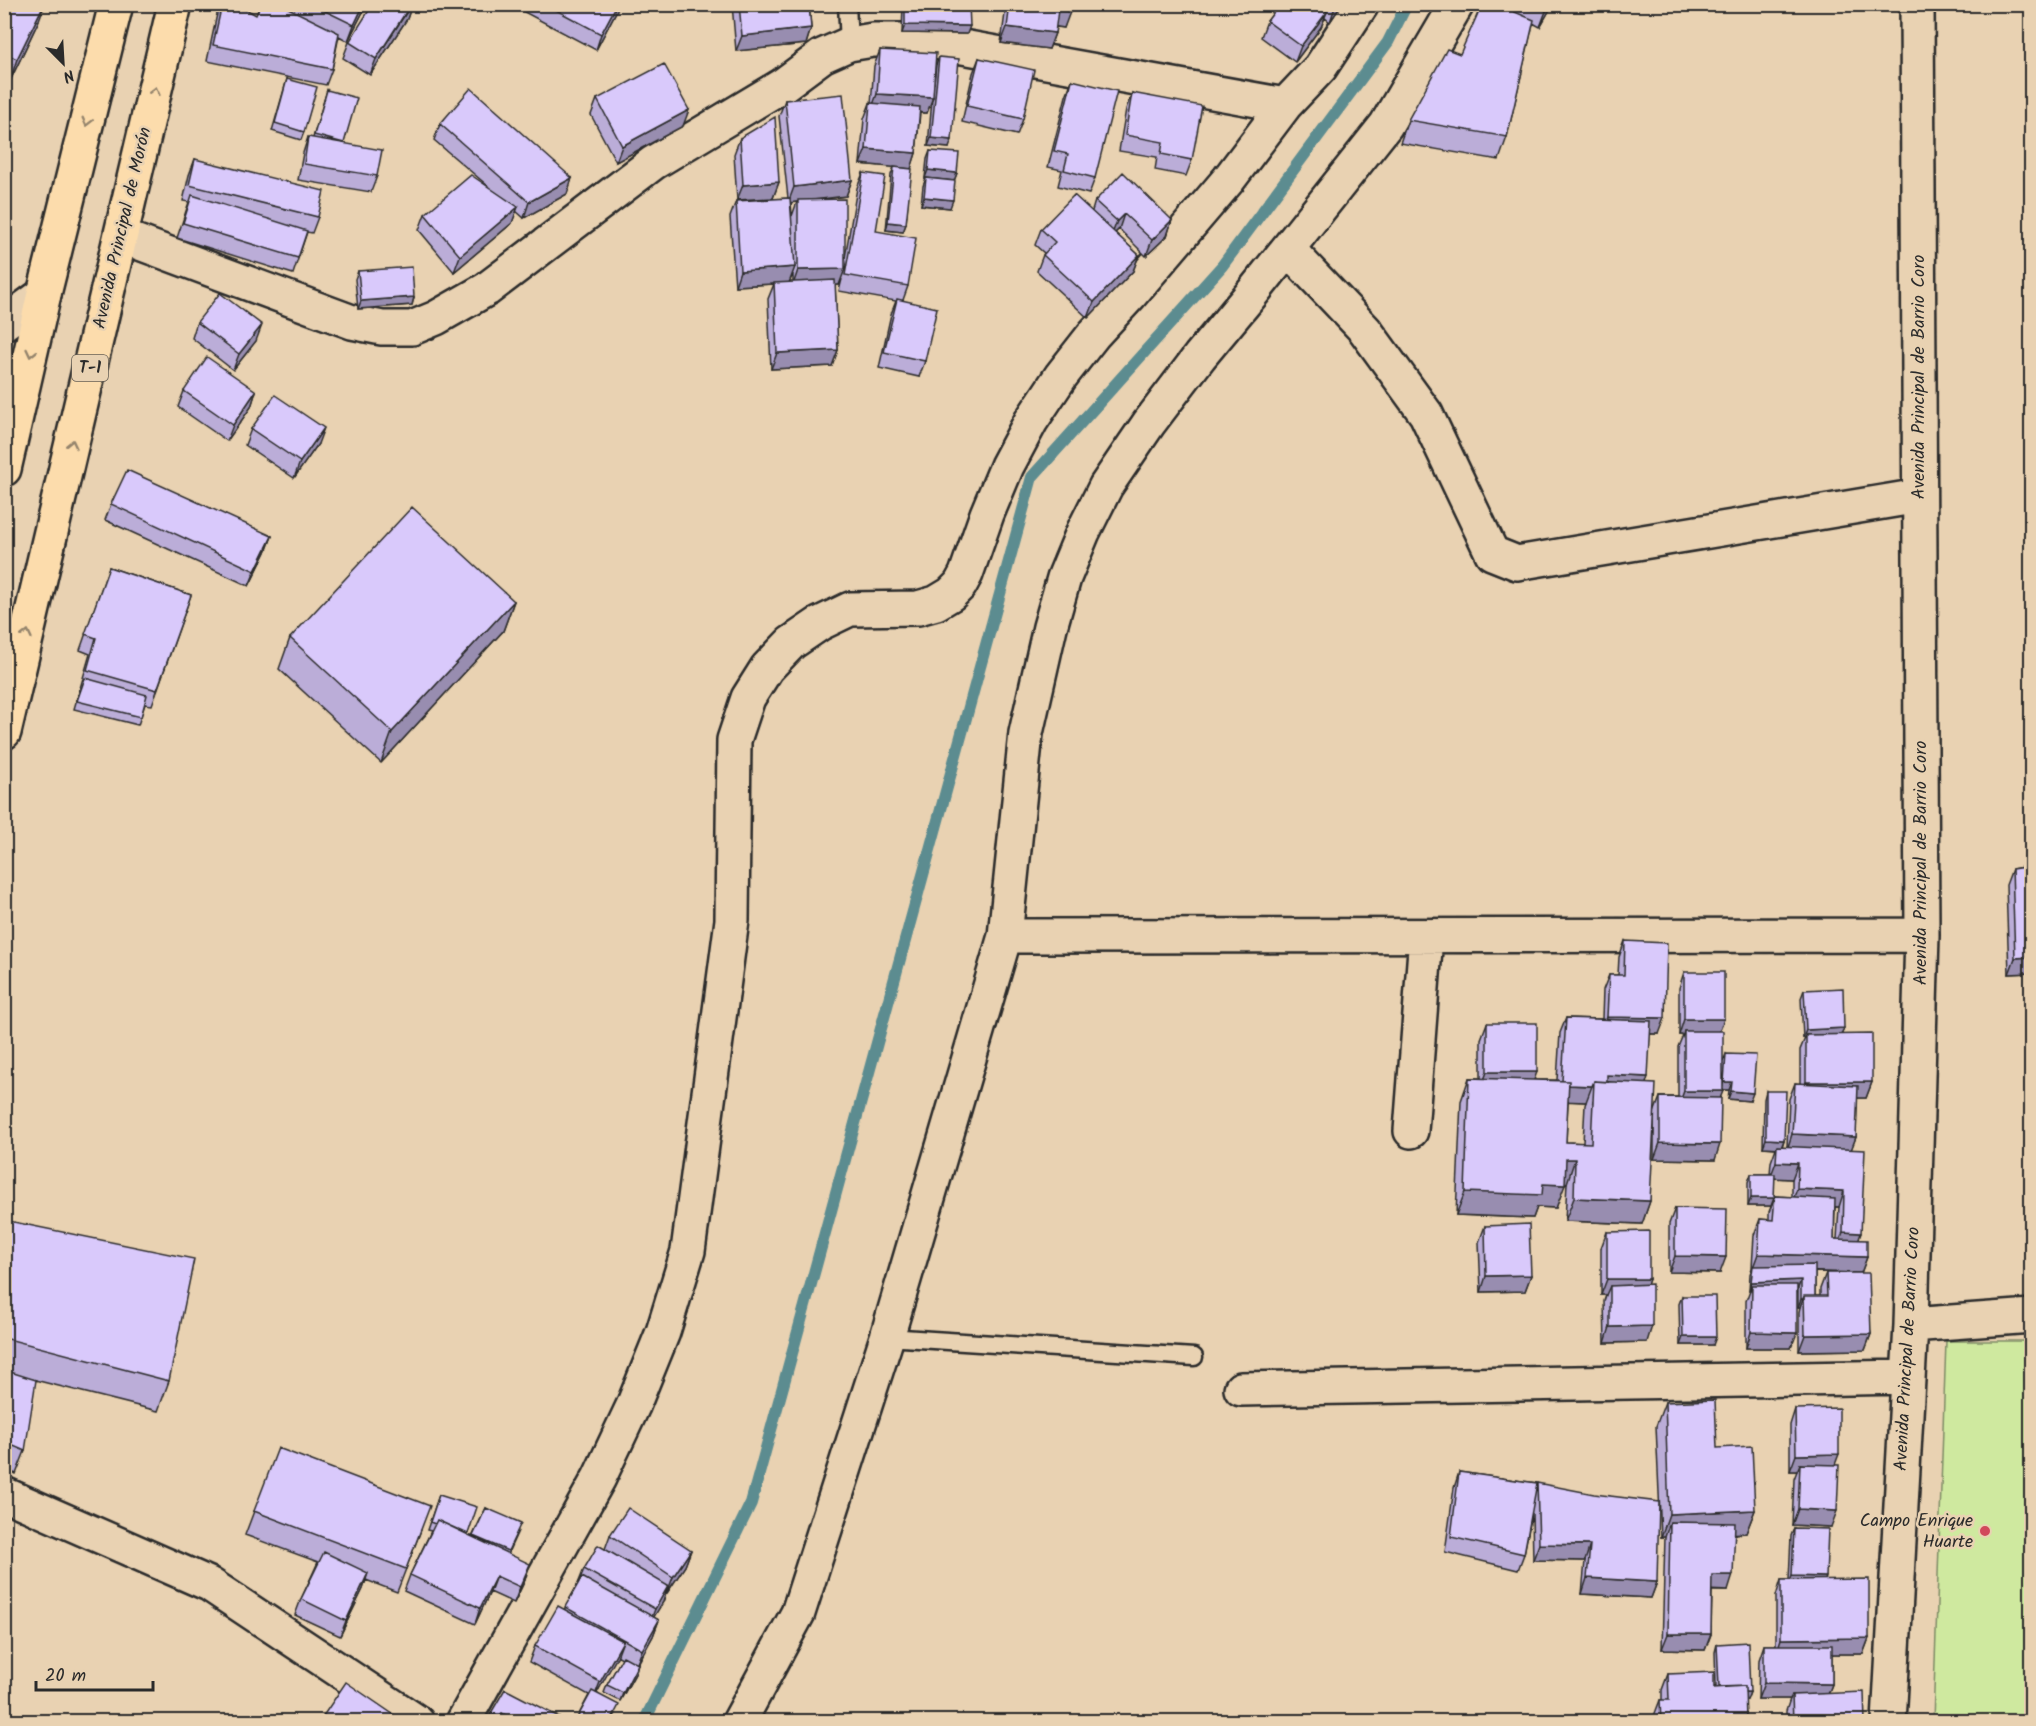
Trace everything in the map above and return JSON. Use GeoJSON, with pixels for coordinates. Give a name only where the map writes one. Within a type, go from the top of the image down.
{"type":"FeatureCollection","features":[{"type":"Feature","properties":{"kind":"main road","name":"Avenida Principal de Morón"},"geometry":{"type":"LineString","coordinates":[[4,732],[175,4]]}},
{"type":"Feature","properties":{"kind":"main road"},"geometry":{"type":"LineString","coordinates":[[4,469],[113,7]]}},
{"type":"Feature","properties":{"kind":"street"},"geometry":{"type":"LineString","coordinates":[[463,1722],[599,1478],[624,1426],[663,1332],[688,1251],[732,921],[734,740],[748,698],[767,668],[791,644],[819,624],[850,609],[918,608],[936,603],[960,585],[1007,466],[1031,421],[1061,376],[1094,334],[1229,179],[1285,105],[1320,68],[1362,4]]}},
{"type":"Feature","properties":{"kind":"street"},"geometry":{"type":"LineString","coordinates":[[739,1722],[798,1613],[887,1337],[1005,936],[1026,733],[1050,627],[1064,578],[1083,532],[1106,486],[1126,454],[1200,356],[1386,125],[1457,4]]}},
{"type":"Feature","properties":{"kind":"street","name":"Avenida Principal de Barrio Coro"},"geometry":{"type":"LineString","coordinates":[[1889,1722],[1911,1325],[1922,935],[1917,4]]}},
{"type":"Feature","properties":{"kind":"street"},"geometry":{"type":"LineString","coordinates":[[121,236],[352,322],[382,328],[412,328],[436,318],[487,288],[653,163],[783,85],[822,56],[849,44],[873,40],[924,40],[1285,105]]}},
{"type":"Feature","properties":{"kind":"street"},"geometry":{"type":"LineString","coordinates":[[1288,249],[1365,330],[1426,414],[1492,553],[1509,560],[1517,563],[1919,496]]}},
{"type":"Feature","properties":{"kind":"street"},"geometry":{"type":"LineString","coordinates":[[4,323],[44,294]]}},
{"type":"Feature","properties":{"kind":"street"},"geometry":{"type":"LineString","coordinates":[[1005,936],[1922,935]]}},
{"type":"Feature","properties":{"kind":"street"},"geometry":{"type":"LineString","coordinates":[[1412,1131],[1426,936]]}},
{"type":"Feature","properties":{"kind":"street"},"geometry":{"type":"LineString","coordinates":[[1911,1325],[2031,1316]]}},
{"type":"Feature","properties":{"kind":"street"},"geometry":{"type":"LineString","coordinates":[[1241,1389],[1908,1377]]}},
{"type":"Feature","properties":{"kind":"street"},"geometry":{"type":"LineString","coordinates":[[4,1494],[209,1584],[417,1722]]}},
{"type":"Feature","properties":{"kind":"lane"},"geometry":{"type":"LineString","coordinates":[[847,4],[849,44]]}},
{"type":"Feature","properties":{"kind":"lane"},"geometry":{"type":"LineString","coordinates":[[887,1337],[1194,1357]]}},
{"type":"Feature","properties":{"kind":"green space","name":"Campo Enrique Huarte"},"geometry":{"type":"Polygon","coordinates":[[[1946,1341],[2031,1341],[2031,1721],[1933,1721],[1946,1341]]]}},
{"type":"Feature","properties":{"kind":"building"},"geometry":{"type":"Polygon","coordinates":[[[4,4],[44,4],[17,59],[4,53],[4,4]]]}},
{"type":"Feature","properties":{"kind":"building"},"geometry":{"type":"Polygon","coordinates":[[[222,4],[236,4],[256,15],[261,4],[280,4],[339,33],[332,69],[213,45],[222,4]]]}},
{"type":"Feature","properties":{"kind":"building"},"geometry":{"type":"Polygon","coordinates":[[[311,4],[364,4],[354,25],[311,4]]]}},
{"type":"Feature","properties":{"kind":"building"},"geometry":{"type":"Polygon","coordinates":[[[373,4],[411,4],[376,59],[349,42],[373,4]]]}},
{"type":"Feature","properties":{"kind":"building"},"geometry":{"type":"Polygon","coordinates":[[[545,4],[617,4],[601,34],[545,4]]]}},
{"type":"Feature","properties":{"kind":"building"},"geometry":{"type":"Polygon","coordinates":[[[739,4],[809,4],[811,28],[742,36],[739,4]]]}},
{"type":"Feature","properties":{"kind":"building"},"geometry":{"type":"Polygon","coordinates":[[[905,4],[969,4],[970,26],[905,25],[905,4]]]}},
{"type":"Feature","properties":{"kind":"building"},"geometry":{"type":"Polygon","coordinates":[[[1010,4],[1071,4],[1070,12],[1058,10],[1055,33],[1007,27],[1010,4]]]}},
{"type":"Feature","properties":{"kind":"building"},"geometry":{"type":"Polygon","coordinates":[[[1280,4],[1317,4],[1327,12],[1301,46],[1267,21],[1280,4]]]}},
{"type":"Feature","properties":{"kind":"building"},"geometry":{"type":"Polygon","coordinates":[[[1482,4],[1496,4],[1534,20],[1507,137],[1408,120],[1447,49],[1460,54],[1482,4]]]}},
{"type":"Feature","properties":{"kind":"building"},"geometry":{"type":"Polygon","coordinates":[[[1535,4],[1550,4],[1546,11],[1535,4]]]}},
{"type":"Feature","properties":{"kind":"building"},"geometry":{"type":"Polygon","coordinates":[[[880,50],[936,53],[933,97],[877,94],[880,50]]]}},
{"type":"Feature","properties":{"kind":"building"},"geometry":{"type":"Polygon","coordinates":[[[939,57],[959,59],[952,140],[931,138],[939,57]]]}},
{"type":"Feature","properties":{"kind":"building"},"geometry":{"type":"Polygon","coordinates":[[[979,58],[1034,70],[1023,119],[967,106],[979,58]]]}},
{"type":"Feature","properties":{"kind":"building"},"geometry":{"type":"Polygon","coordinates":[[[664,64],[689,110],[622,146],[597,99],[664,64]]]}},
{"type":"Feature","properties":{"kind":"building"},"geometry":{"type":"Polygon","coordinates":[[[287,79],[317,87],[304,132],[275,123],[287,79]]]}},
{"type":"Feature","properties":{"kind":"building"},"geometry":{"type":"Polygon","coordinates":[[[1072,80],[1117,91],[1095,178],[1064,170],[1068,154],[1054,151],[1072,80]]]}},
{"type":"Feature","properties":{"kind":"building"},"geometry":{"type":"Polygon","coordinates":[[[471,88],[572,178],[529,202],[440,124],[471,88]]]}},
{"type":"Feature","properties":{"kind":"building"},"geometry":{"type":"Polygon","coordinates":[[[327,90],[357,98],[344,143],[314,135],[327,90]]]}},
{"type":"Feature","properties":{"kind":"building"},"geometry":{"type":"Polygon","coordinates":[[[1132,93],[1202,106],[1192,160],[1161,154],[1163,142],[1125,135],[1132,93]]]}},
{"type":"Feature","properties":{"kind":"building"},"geometry":{"type":"Polygon","coordinates":[[[843,94],[852,180],[794,187],[785,100],[843,94]]]}},
{"type":"Feature","properties":{"kind":"building"},"geometry":{"type":"Polygon","coordinates":[[[870,103],[920,107],[916,153],[866,149],[870,103]]]}},
{"type":"Feature","properties":{"kind":"building"},"geometry":{"type":"Polygon","coordinates":[[[775,117],[779,182],[743,185],[740,138],[775,117]]]}},
{"type":"Feature","properties":{"kind":"building"},"geometry":{"type":"Polygon","coordinates":[[[308,137],[382,150],[377,176],[304,164],[308,137]]]}},
{"type":"Feature","properties":{"kind":"building"},"geometry":{"type":"Polygon","coordinates":[[[930,151],[959,153],[957,173],[928,170],[930,151]]]}},
{"type":"Feature","properties":{"kind":"building"},"geometry":{"type":"Polygon","coordinates":[[[195,159],[324,191],[318,217],[189,185],[195,159]]]}},
{"type":"Feature","properties":{"kind":"building"},"geometry":{"type":"Polygon","coordinates":[[[894,167],[912,169],[906,224],[888,222],[894,167]]]}},
{"type":"Feature","properties":{"kind":"building"},"geometry":{"type":"Polygon","coordinates":[[[1123,172],[1172,220],[1152,240],[1124,214],[1117,221],[1095,201],[1123,172]]]}},
{"type":"Feature","properties":{"kind":"building"},"geometry":{"type":"Polygon","coordinates":[[[863,173],[885,176],[876,231],[916,238],[908,286],[845,275],[863,173]]]}},
{"type":"Feature","properties":{"kind":"building"},"geometry":{"type":"Polygon","coordinates":[[[471,175],[518,207],[460,256],[425,214],[471,175]]]}},
{"type":"Feature","properties":{"kind":"building"},"geometry":{"type":"Polygon","coordinates":[[[926,178],[955,181],[953,200],[924,197],[926,178]]]}},
{"type":"Feature","properties":{"kind":"building"},"geometry":{"type":"Polygon","coordinates":[[[192,195],[307,231],[298,258],[183,223],[192,195]]]}},
{"type":"Feature","properties":{"kind":"building"},"geometry":{"type":"Polygon","coordinates":[[[1074,195],[1139,255],[1094,302],[1043,255],[1055,242],[1041,229],[1074,195]]]}},
{"type":"Feature","properties":{"kind":"building"},"geometry":{"type":"Polygon","coordinates":[[[790,198],[795,267],[740,271],[736,201],[790,198]]]}},
{"type":"Feature","properties":{"kind":"building"},"geometry":{"type":"Polygon","coordinates":[[[845,199],[845,269],[798,270],[798,200],[845,199]]]}},
{"type":"Feature","properties":{"kind":"building"},"geometry":{"type":"Polygon","coordinates":[[[412,267],[414,297],[361,301],[358,271],[412,267]]]}},
{"type":"Feature","properties":{"kind":"building"},"geometry":{"type":"Polygon","coordinates":[[[835,280],[838,350],[777,353],[774,283],[835,280]]]}},
{"type":"Feature","properties":{"kind":"building"},"geometry":{"type":"Polygon","coordinates":[[[220,293],[262,325],[239,354],[197,322],[220,293]]]}},
{"type":"Feature","properties":{"kind":"building"},"geometry":{"type":"Polygon","coordinates":[[[897,299],[937,308],[925,361],[884,352],[897,299]]]}},
{"type":"Feature","properties":{"kind":"building"},"geometry":{"type":"Polygon","coordinates":[[[207,357],[256,391],[233,425],[184,391],[207,357]]]}},
{"type":"Feature","properties":{"kind":"building"},"geometry":{"type":"Polygon","coordinates":[[[275,395],[324,428],[300,462],[251,429],[275,395]]]}},
{"type":"Feature","properties":{"kind":"building"},"geometry":{"type":"Polygon","coordinates":[[[127,470],[272,536],[255,571],[111,504],[127,470]]]}},
{"type":"Feature","properties":{"kind":"building"},"geometry":{"type":"Polygon","coordinates":[[[412,507],[514,601],[392,732],[290,638],[412,507]]]}},
{"type":"Feature","properties":{"kind":"building"},"geometry":{"type":"Polygon","coordinates":[[[109,567],[191,595],[157,690],[87,670],[96,638],[85,634],[109,567]]]}},
{"type":"Feature","properties":{"kind":"building"},"geometry":{"type":"Polygon","coordinates":[[[85,678],[147,695],[141,717],[77,701],[85,678]]]}},
{"type":"Feature","properties":{"kind":"building"},"geometry":{"type":"Polygon","coordinates":[[[2031,866],[2031,957],[2015,958],[2012,869],[2031,866]]]}},
{"type":"Feature","properties":{"kind":"building"},"geometry":{"type":"Polygon","coordinates":[[[1625,941],[1667,943],[1665,1018],[1607,1017],[1609,975],[1624,975],[1625,941]]]}},
{"type":"Feature","properties":{"kind":"building"},"geometry":{"type":"Polygon","coordinates":[[[1684,972],[1724,972],[1724,1019],[1684,1019],[1684,972]]]}},
{"type":"Feature","properties":{"kind":"building"},"geometry":{"type":"Polygon","coordinates":[[[1843,988],[1844,1028],[1806,1030],[1804,990],[1843,988]]]}},
{"type":"Feature","properties":{"kind":"building"},"geometry":{"type":"Polygon","coordinates":[[[1566,1018],[1651,1021],[1648,1077],[1607,1075],[1607,1082],[1594,1081],[1592,1086],[1569,1085],[1569,1081],[1562,1081],[1566,1018]]]}},
{"type":"Feature","properties":{"kind":"building"},"geometry":{"type":"Polygon","coordinates":[[[1487,1023],[1537,1023],[1537,1072],[1487,1072],[1487,1023]]]}},
{"type":"Feature","properties":{"kind":"building"},"geometry":{"type":"Polygon","coordinates":[[[1684,1031],[1723,1031],[1723,1091],[1684,1091],[1684,1031]]]}},
{"type":"Feature","properties":{"kind":"building"},"geometry":{"type":"Polygon","coordinates":[[[1872,1034],[1872,1082],[1806,1082],[1806,1035],[1872,1034]]]}},
{"type":"Feature","properties":{"kind":"building"},"geometry":{"type":"Polygon","coordinates":[[[1726,1054],[1756,1055],[1753,1093],[1731,1091],[1732,1082],[1724,1082],[1726,1054]]]}},
{"type":"Feature","properties":{"kind":"building"},"geometry":{"type":"Polygon","coordinates":[[[1469,1078],[1569,1081],[1566,1142],[1591,1143],[1594,1081],[1656,1084],[1650,1201],[1574,1198],[1575,1159],[1566,1159],[1565,1185],[1543,1184],[1542,1195],[1465,1192],[1469,1078]]]}},
{"type":"Feature","properties":{"kind":"building"},"geometry":{"type":"Polygon","coordinates":[[[1795,1083],[1858,1086],[1856,1137],[1792,1134],[1795,1083]]]}},
{"type":"Feature","properties":{"kind":"building"},"geometry":{"type":"Polygon","coordinates":[[[1766,1091],[1786,1091],[1784,1140],[1766,1139],[1766,1091]]]}},
{"type":"Feature","properties":{"kind":"building"},"geometry":{"type":"Polygon","coordinates":[[[1660,1097],[1721,1098],[1720,1144],[1660,1143],[1660,1097]]]}},
{"type":"Feature","properties":{"kind":"building"},"geometry":{"type":"Polygon","coordinates":[[[1777,1146],[1865,1150],[1861,1233],[1843,1232],[1844,1191],[1797,1189],[1798,1163],[1776,1162],[1777,1146]]]}},
{"type":"Feature","properties":{"kind":"building"},"geometry":{"type":"Polygon","coordinates":[[[1751,1174],[1775,1174],[1774,1198],[1751,1198],[1751,1174]]]}},
{"type":"Feature","properties":{"kind":"building"},"geometry":{"type":"Polygon","coordinates":[[[1775,1196],[1835,1199],[1834,1239],[1867,1240],[1867,1257],[1758,1254],[1760,1219],[1773,1220],[1775,1196]]]}},
{"type":"Feature","properties":{"kind":"building"},"geometry":{"type":"Polygon","coordinates":[[[1675,1208],[1727,1209],[1726,1257],[1675,1256],[1675,1208]]]}},
{"type":"Feature","properties":{"kind":"building"},"geometry":{"type":"Polygon","coordinates":[[[4,1220],[194,1259],[169,1381],[4,1338],[4,1220]]]}},
{"type":"Feature","properties":{"kind":"building"},"geometry":{"type":"Polygon","coordinates":[[[1529,1224],[1531,1275],[1486,1276],[1485,1226],[1529,1224]]]}},
{"type":"Feature","properties":{"kind":"building"},"geometry":{"type":"Polygon","coordinates":[[[1649,1231],[1649,1279],[1607,1279],[1607,1232],[1649,1231]]]}},
{"type":"Feature","properties":{"kind":"building"},"geometry":{"type":"Polygon","coordinates":[[[1815,1265],[1815,1296],[1804,1296],[1801,1299],[1801,1280],[1751,1282],[1753,1266],[1815,1265]]]}},
{"type":"Feature","properties":{"kind":"building"},"geometry":{"type":"Polygon","coordinates":[[[1826,1273],[1869,1273],[1871,1334],[1805,1335],[1804,1296],[1827,1296],[1826,1273]]]}},
{"type":"Feature","properties":{"kind":"building"},"geometry":{"type":"Polygon","coordinates":[[[1652,1284],[1652,1326],[1610,1327],[1610,1286],[1652,1284]]]}},
{"type":"Feature","properties":{"kind":"building"},"geometry":{"type":"Polygon","coordinates":[[[1752,1285],[1797,1285],[1797,1333],[1751,1332],[1752,1285]]]}},
{"type":"Feature","properties":{"kind":"building"},"geometry":{"type":"Polygon","coordinates":[[[1682,1296],[1715,1296],[1716,1337],[1683,1337],[1682,1296]]]}},
{"type":"Feature","properties":{"kind":"building"},"geometry":{"type":"Polygon","coordinates":[[[4,1370],[36,1380],[25,1451],[4,1442],[4,1370]]]}},
{"type":"Feature","properties":{"kind":"building"},"geometry":{"type":"Polygon","coordinates":[[[1715,1400],[1717,1448],[1752,1446],[1755,1510],[1669,1514],[1665,1402],[1715,1400]]]}},
{"type":"Feature","properties":{"kind":"building"},"geometry":{"type":"Polygon","coordinates":[[[1839,1408],[1839,1454],[1796,1455],[1795,1409],[1839,1408]]]}},
{"type":"Feature","properties":{"kind":"building"},"geometry":{"type":"Polygon","coordinates":[[[278,1448],[430,1506],[406,1569],[254,1511],[278,1448]]]}},
{"type":"Feature","properties":{"kind":"building"},"geometry":{"type":"Polygon","coordinates":[[[1800,1464],[1839,1465],[1837,1511],[1798,1509],[1800,1464]]]}},
{"type":"Feature","properties":{"kind":"building"},"geometry":{"type":"Polygon","coordinates":[[[1459,1472],[1537,1483],[1524,1554],[1451,1537],[1459,1472]]]}},
{"type":"Feature","properties":{"kind":"building"},"geometry":{"type":"Polygon","coordinates":[[[1537,1483],[1594,1494],[1659,1502],[1657,1582],[1587,1578],[1590,1545],[1539,1544],[1537,1483]]]}},
{"type":"Feature","properties":{"kind":"building"},"geometry":{"type":"Polygon","coordinates":[[[439,1495],[477,1507],[468,1534],[437,1520],[435,1524],[430,1522],[439,1495]]]}},
{"type":"Feature","properties":{"kind":"building"},"geometry":{"type":"Polygon","coordinates":[[[486,1508],[521,1523],[508,1551],[473,1536],[486,1508]]]}},
{"type":"Feature","properties":{"kind":"building"},"geometry":{"type":"Polygon","coordinates":[[[628,1508],[691,1550],[673,1577],[610,1535],[628,1508]]]}},
{"type":"Feature","properties":{"kind":"building"},"geometry":{"type":"Polygon","coordinates":[[[437,1520],[530,1564],[520,1587],[496,1576],[480,1608],[410,1575],[437,1520]]]}},
{"type":"Feature","properties":{"kind":"building"},"geometry":{"type":"Polygon","coordinates":[[[1670,1522],[1735,1523],[1733,1575],[1712,1575],[1711,1634],[1668,1634],[1670,1522]]]}},
{"type":"Feature","properties":{"kind":"building"},"geometry":{"type":"Polygon","coordinates":[[[1794,1528],[1828,1529],[1826,1577],[1792,1576],[1794,1528]]]}},
{"type":"Feature","properties":{"kind":"building"},"geometry":{"type":"Polygon","coordinates":[[[598,1545],[668,1586],[655,1609],[584,1569],[598,1545]]]}},
{"type":"Feature","properties":{"kind":"building"},"geometry":{"type":"Polygon","coordinates":[[[324,1552],[368,1573],[346,1621],[301,1599],[324,1552]]]}},
{"type":"Feature","properties":{"kind":"building"},"geometry":{"type":"Polygon","coordinates":[[[582,1577],[659,1620],[642,1650],[565,1607],[582,1577]]]}},
{"type":"Feature","properties":{"kind":"building"},"geometry":{"type":"Polygon","coordinates":[[[1869,1579],[1869,1638],[1781,1639],[1781,1580],[1869,1579]]]}},
{"type":"Feature","properties":{"kind":"building"},"geometry":{"type":"Polygon","coordinates":[[[558,1606],[623,1641],[600,1682],[535,1646],[558,1606]]]}},
{"type":"Feature","properties":{"kind":"building"},"geometry":{"type":"Polygon","coordinates":[[[1748,1642],[1750,1692],[1745,1692],[1745,1686],[1719,1687],[1717,1644],[1748,1642]]]}},
{"type":"Feature","properties":{"kind":"building"},"geometry":{"type":"Polygon","coordinates":[[[1764,1645],[1832,1645],[1832,1684],[1764,1683],[1764,1645]]]}},
{"type":"Feature","properties":{"kind":"building"},"geometry":{"type":"Polygon","coordinates":[[[623,1656],[638,1664],[623,1693],[607,1685],[623,1656]]]}},
{"type":"Feature","properties":{"kind":"building"},"geometry":{"type":"Polygon","coordinates":[[[1714,1672],[1714,1688],[1745,1686],[1746,1722],[1661,1722],[1660,1700],[1669,1700],[1668,1674],[1714,1672]]]}},
{"type":"Feature","properties":{"kind":"building"},"geometry":{"type":"Polygon","coordinates":[[[346,1682],[397,1717],[394,1722],[319,1722],[346,1682]]]}},
{"type":"Feature","properties":{"kind":"building"},"geometry":{"type":"Polygon","coordinates":[[[505,1689],[559,1717],[556,1722],[517,1722],[502,1713],[499,1717],[491,1713],[505,1689]]]}},
{"type":"Feature","properties":{"kind":"building"},"geometry":{"type":"Polygon","coordinates":[[[592,1691],[619,1705],[610,1722],[575,1722],[592,1691]]]}},
{"type":"Feature","properties":{"kind":"building"},"geometry":{"type":"Polygon","coordinates":[[[1864,1692],[1865,1722],[1793,1722],[1792,1695],[1864,1692]]]}},
{"type":"Feature","properties":{"kind":"building"},"geometry":{"type":"Polygon","coordinates":[[[502,1713],[517,1722],[497,1722],[502,1713]]]}},
{"type":"Feature","properties":{"kind":"waterway"},"geometry":{"type":"LineString","coordinates":[[644,1722],[751,1503],[1032,477],[1222,266],[1388,42],[1407,4]]}},
{"type":"Feature","properties":{"kind":"place","name":"Campo Enrique Huarte"},"geometry":{"type":"Point","coordinates":[1985,1531]}}]}
